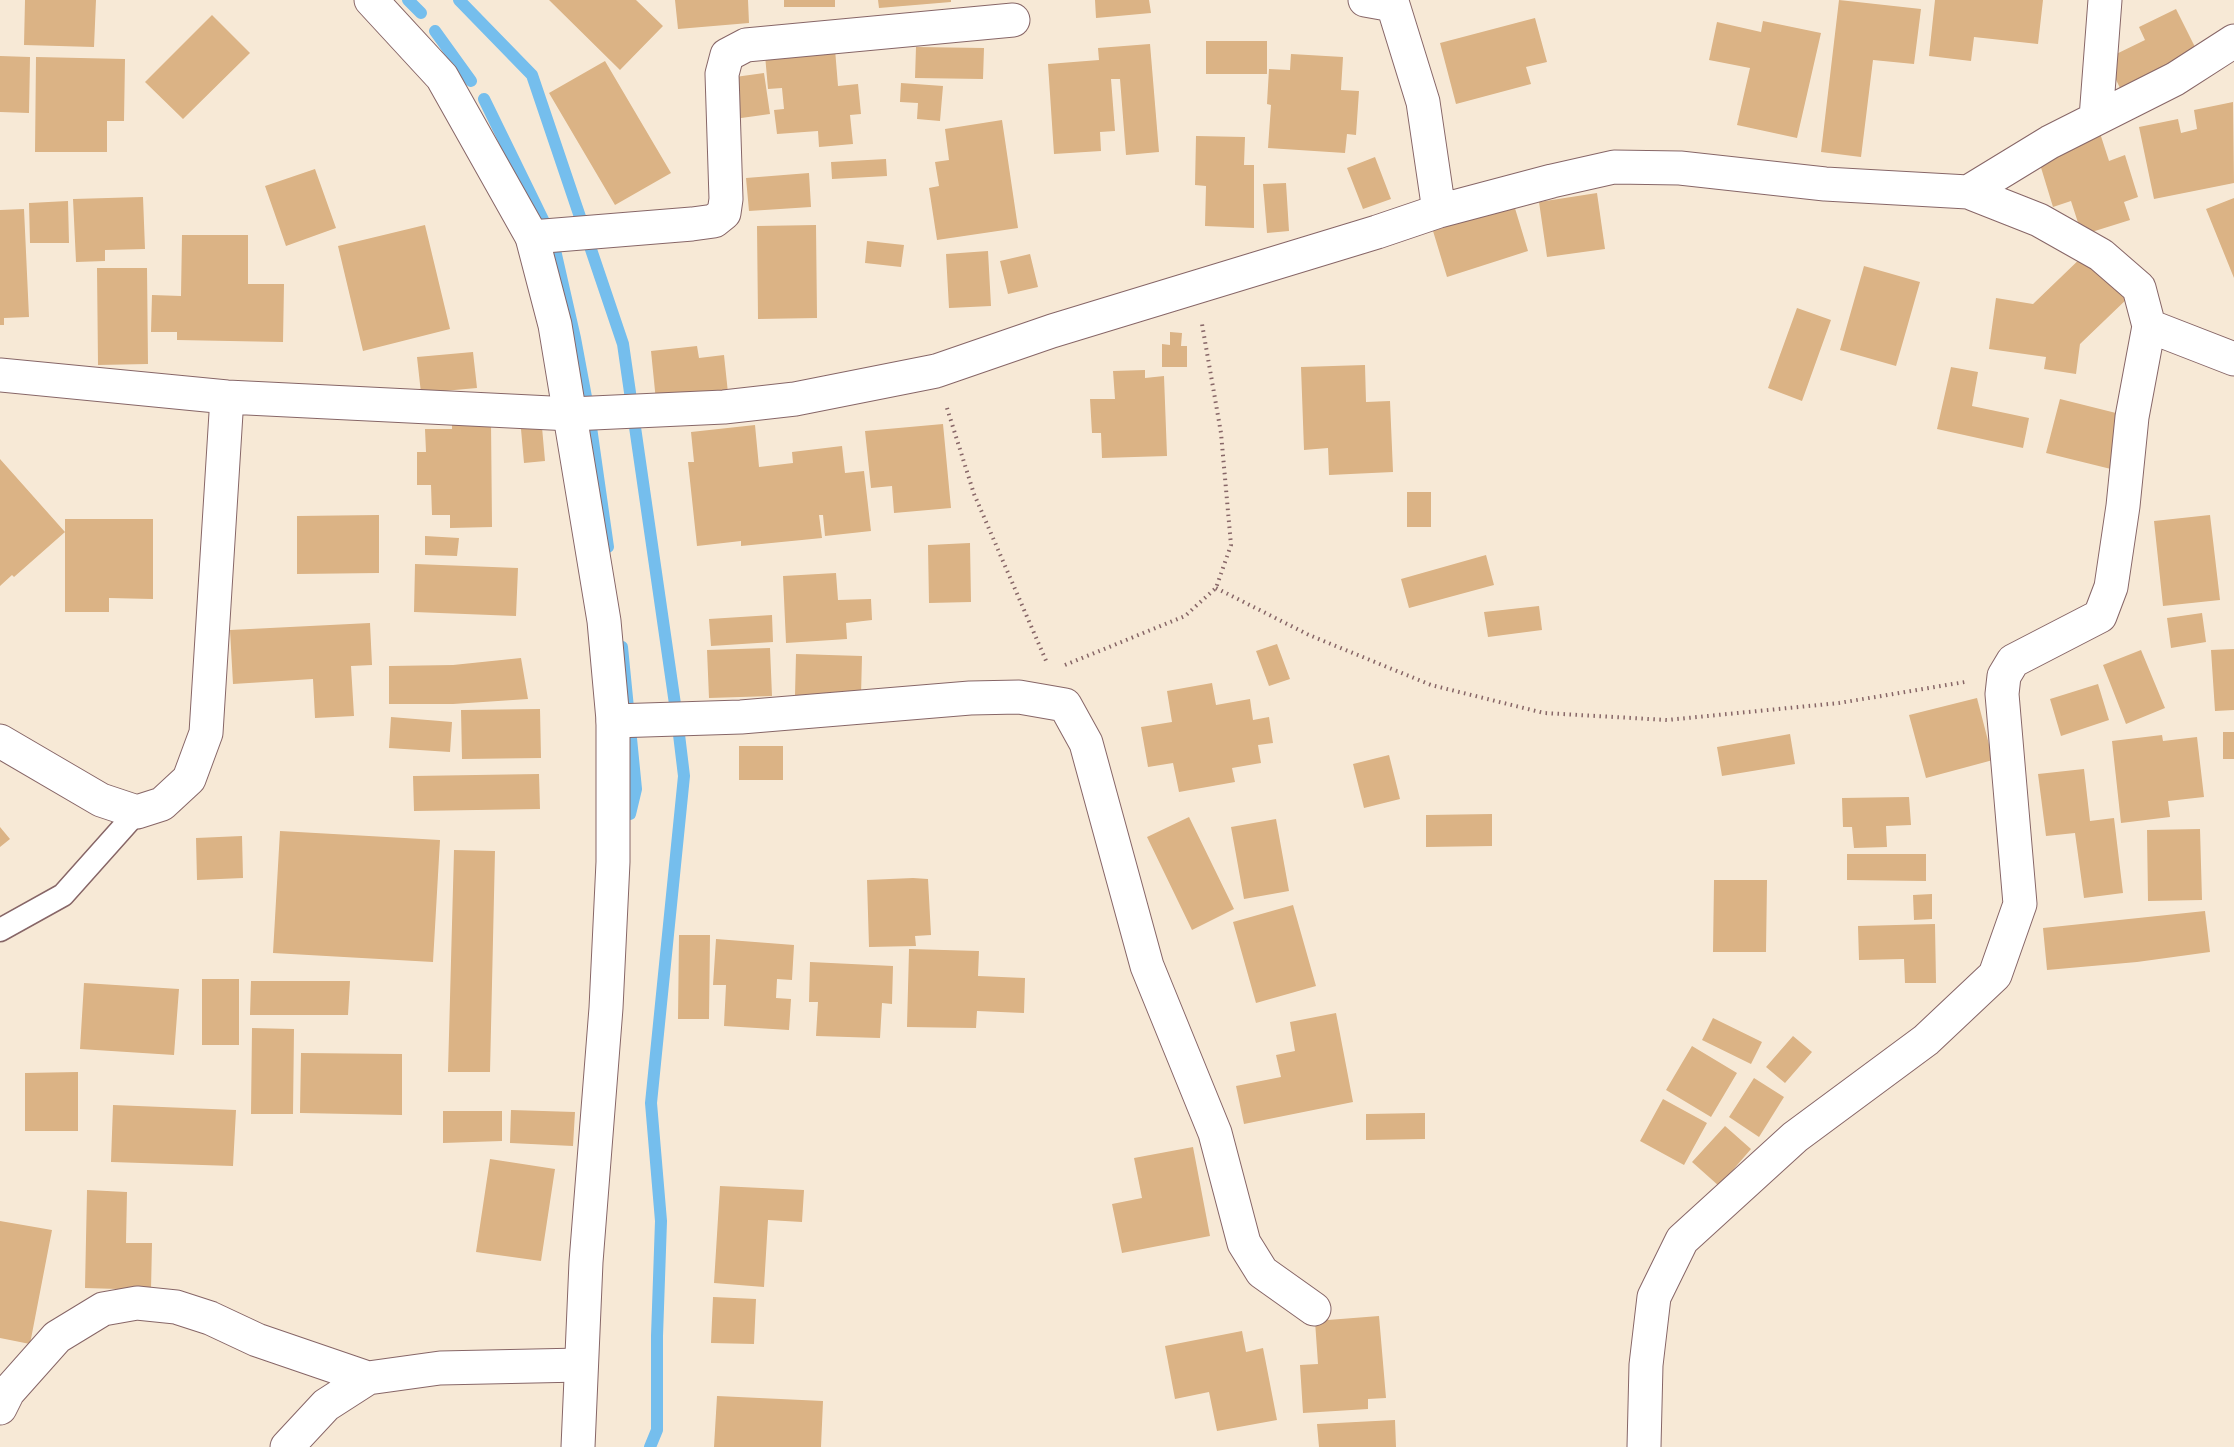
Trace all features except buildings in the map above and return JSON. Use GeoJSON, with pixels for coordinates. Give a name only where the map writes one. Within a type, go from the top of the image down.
{"type":"FeatureCollection","features":[{"type":"Feature","properties":{"kind":"street"},"geometry":{"type":"LineString","coordinates":[[371,0],[442,77],[532,237],[555,325],[604,621],[613,721],[613,862],[607,997],[586,1262],[578,1447]]}},
{"type":"Feature","properties":{"kind":"street"},"geometry":{"type":"LineString","coordinates":[[1365,0],[1394,5],[1423,102],[1439,212]]}},
{"type":"Feature","properties":{"kind":"street"},"geometry":{"type":"LineString","coordinates":[[2096,118],[2105,0]]}},
{"type":"Feature","properties":{"kind":"street"},"geometry":{"type":"LineString","coordinates":[[532,237],[692,224],[714,221],[724,213],[726,199],[722,74],[727,55],[746,45],[1013,20]]}},
{"type":"Feature","properties":{"kind":"street"},"geometry":{"type":"LineString","coordinates":[[1968,192],[2050,142],[2175,78],[2234,41]]}},
{"type":"Feature","properties":{"kind":"street"},"geometry":{"type":"LineString","coordinates":[[0,375],[227,397],[571,414],[724,408],[795,399],[936,371],[1052,331],[1439,212],[1552,181],[1614,167],[1680,168],[1825,184],[1968,192],[2039,220],[2101,255],[2139,288],[2149,326],[2132,417],[2123,506],[2111,587],[2100,616],[2013,660],[2004,676],[2002,694],[2020,904],[1995,975],[1926,1040],[1795,1137],[1682,1240],[1654,1298],[1646,1365],[1644,1447]]}},
{"type":"Feature","properties":{"kind":"street"},"geometry":{"type":"LineString","coordinates":[[2149,326],[2234,359]]}},
{"type":"Feature","properties":{"kind":"street"},"geometry":{"type":"LineString","coordinates":[[0,741],[101,800],[137,812],[162,804],[189,778],[206,733],[227,397]]}},
{"type":"Feature","properties":{"kind":"street"},"geometry":{"type":"LineString","coordinates":[[613,721],[741,717],[1018,697],[1065,705],[1086,743],[1147,966],[1215,1133],[1244,1242],[1262,1272],[1314,1309]]}},
{"type":"Feature","properties":{"kind":"street"},"geometry":{"type":"LineString","coordinates":[[0,1408],[8,1392],[57,1337],[103,1309],[137,1303],[176,1307],[210,1318],[257,1340],[368,1378]]}},
{"type":"Feature","properties":{"kind":"street"},"geometry":{"type":"LineString","coordinates":[[287,1447],[326,1405],[368,1378],[440,1368],[581,1365]]}},
{"type":"Feature","properties":{"kind":"lane"},"geometry":{"type":"LineString","coordinates":[[0,930],[63,894],[137,812]]}},
{"type":"Feature","properties":{"kind":"path"},"geometry":{"type":"LineString","coordinates":[[1050,671],[1185,616],[1216,588],[1231,544],[1221,433],[1196,288]]}},
{"type":"Feature","properties":{"kind":"path"},"geometry":{"type":"LineString","coordinates":[[936,371],[974,494],[1065,705]]}},
{"type":"Feature","properties":{"kind":"path"},"geometry":{"type":"LineString","coordinates":[[1216,588],[1309,635],[1431,685],[1544,713],[1667,720],[1839,703],[2004,676]]}},
{"type":"Feature","properties":{"kind":"waterway"},"geometry":{"type":"LineString","coordinates":[[408,0],[421,13]]}},
{"type":"Feature","properties":{"kind":"waterway"},"geometry":{"type":"LineString","coordinates":[[459,0],[532,75],[623,344],[677,718],[684,776],[651,1103],[661,1221],[657,1430],[650,1447]]}},
{"type":"Feature","properties":{"kind":"waterway"},"geometry":{"type":"LineString","coordinates":[[435,31],[471,81]]}},
{"type":"Feature","properties":{"kind":"waterway"},"geometry":{"type":"LineString","coordinates":[[484,99],[547,228]]}},
{"type":"Feature","properties":{"kind":"waterway"},"geometry":{"type":"LineString","coordinates":[[555,250],[589,413],[608,547]]}},
{"type":"Feature","properties":{"kind":"waterway"},"geometry":{"type":"LineString","coordinates":[[622,647],[636,789],[630,814]]}}]}
